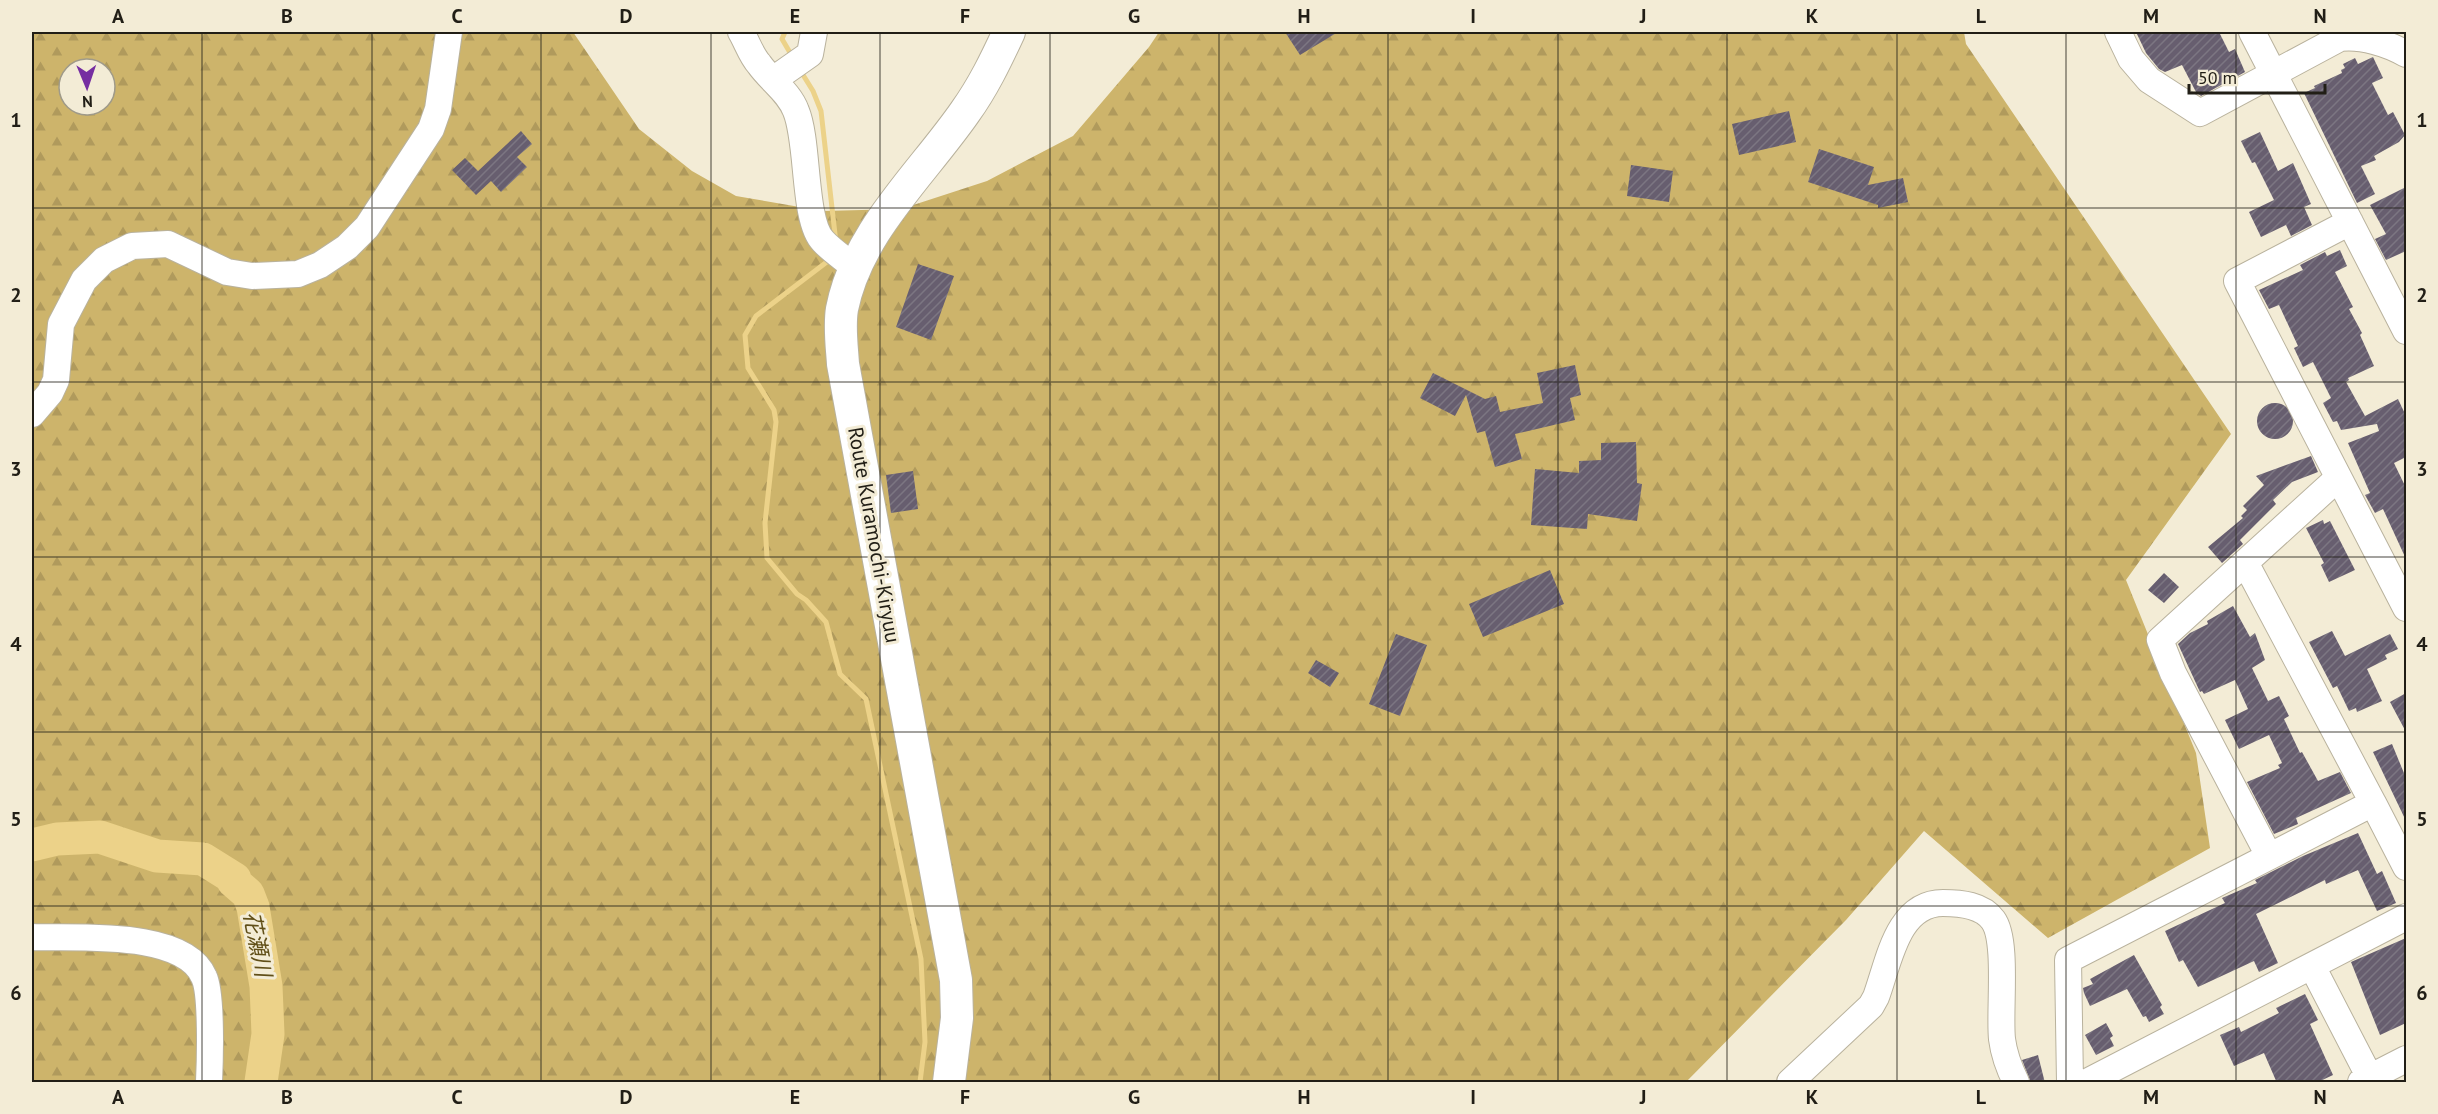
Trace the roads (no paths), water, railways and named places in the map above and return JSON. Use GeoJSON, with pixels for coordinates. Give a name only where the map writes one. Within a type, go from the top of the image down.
{"type":"FeatureCollection","features":[{"type":"Feature","properties":{"kind":"main road","name":"Route Kuramochi-Kiryuu"},"geometry":{"type":"LineString","coordinates":[[950,1083],[957,1018],[956,980],[843,364],[841,311],[850,264],[915,175],[966,112],[988,77],[1009,32]]}},
{"type":"Feature","properties":{"kind":"street"},"geometry":{"type":"LineString","coordinates":[[32,414],[50,393],[56,380],[61,324],[84,280],[104,260],[132,246],[168,244],[227,272],[252,276],[298,274],[320,265],[347,247],[367,227],[431,129],[438,109],[449,32]]}},
{"type":"Feature","properties":{"kind":"street"},"geometry":{"type":"LineString","coordinates":[[741,32],[758,64],[787,71]]}},
{"type":"Feature","properties":{"kind":"street"},"geometry":{"type":"LineString","coordinates":[[787,71],[813,47],[814,32]]}},
{"type":"Feature","properties":{"kind":"street"},"geometry":{"type":"LineString","coordinates":[[2118,32],[2131,58],[2149,80],[2200,112],[2340,38],[2352,36],[2363,38],[2406,54]]}},
{"type":"Feature","properties":{"kind":"street"},"geometry":{"type":"LineString","coordinates":[[2252,32],[2406,331]]}},
{"type":"Feature","properties":{"kind":"street"},"geometry":{"type":"LineString","coordinates":[[787,71],[791,100],[796,110],[804,147],[813,221],[822,241],[850,264]]}},
{"type":"Feature","properties":{"kind":"street"},"geometry":{"type":"LineString","coordinates":[[2350,222],[2237,281],[2406,609]]}},
{"type":"Feature","properties":{"kind":"street"},"geometry":{"type":"LineString","coordinates":[[2269,856],[2173,674],[2160,640],[2338,478]]}},
{"type":"Feature","properties":{"kind":"street"},"geometry":{"type":"LineString","coordinates":[[2246,564],[2406,867]]}},
{"type":"Feature","properties":{"kind":"street"},"geometry":{"type":"LineString","coordinates":[[2070,1083],[2068,960],[2373,803]]}},
{"type":"Feature","properties":{"kind":"street"},"geometry":{"type":"LineString","coordinates":[[1790,1083],[1871,1006],[1901,929],[1908,919],[1922,907],[1933,903],[1945,903],[1976,907],[1987,913],[1995,922],[2001,946],[2002,1036],[2008,1064],[2016,1083]]}},
{"type":"Feature","properties":{"kind":"street"},"geometry":{"type":"LineString","coordinates":[[2087,1083],[2406,917]]}},
{"type":"Feature","properties":{"kind":"street"},"geometry":{"type":"LineString","coordinates":[[32,937],[140,940],[169,948],[190,959],[204,976],[208,998],[209,1083]]}},
{"type":"Feature","properties":{"kind":"street"},"geometry":{"type":"LineString","coordinates":[[2312,966],[2366,1080],[2406,1059]]}},
{"type":"Feature","properties":{"kind":"waterway"},"geometry":{"type":"LineString","coordinates":[[785,32],[782,39],[792,56]]}},
{"type":"Feature","properties":{"kind":"waterway"},"geometry":{"type":"LineString","coordinates":[[800,70],[813,91],[821,111],[836,243]]}},
{"type":"Feature","properties":{"kind":"waterway"},"geometry":{"type":"LineString","coordinates":[[832,258],[756,316],[745,335],[748,368],[774,410],[776,422],[765,523],[767,558],[797,594],[806,600],[826,622],[840,674],[866,699],[921,959],[925,1042],[920,1082]]}},
{"type":"Feature","properties":{"kind":"waterway","name":"花瀬川"},"geometry":{"type":"LineString","coordinates":[[32,845],[57,839],[100,837],[157,856],[203,859],[235,879],[233,881],[248,894],[253,907],[266,986],[268,1034],[261,1082]]}}]}
